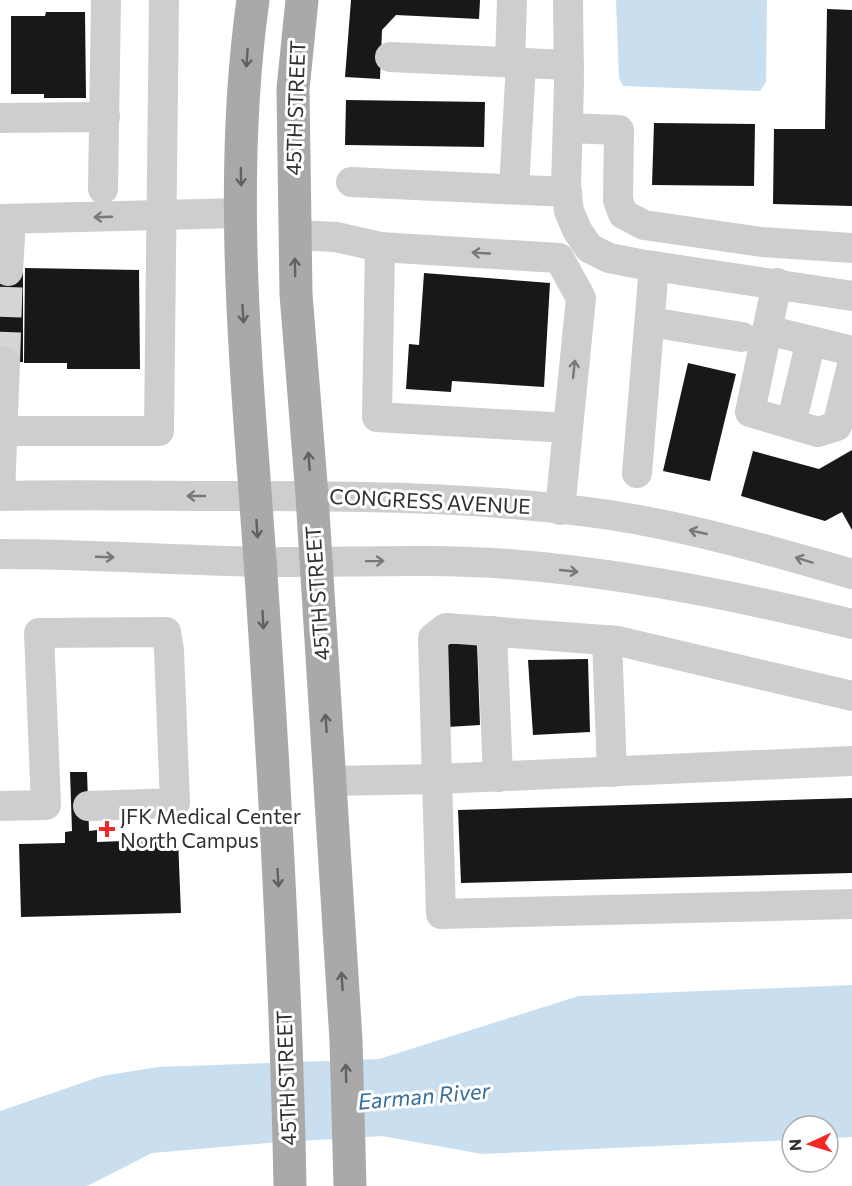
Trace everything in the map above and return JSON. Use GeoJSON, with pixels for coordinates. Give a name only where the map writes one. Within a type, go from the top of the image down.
{"type":"FeatureCollection","features":[{"type":"Feature","properties":{"kind":"main road","name":"45TH STREET"},"geometry":{"type":"LineString","coordinates":[[253,0],[241,140],[242,295],[260,562],[287,1047],[291,1186]]}},
{"type":"Feature","properties":{"kind":"main road","name":"45TH STREET"},"geometry":{"type":"LineString","coordinates":[[302,0],[293,89],[296,294],[312,496],[346,1040],[350,1186]]}},
{"type":"Feature","properties":{"kind":"street"},"geometry":{"type":"LineString","coordinates":[[103,189],[106,0]]}},
{"type":"Feature","properties":{"kind":"street"},"geometry":{"type":"LineString","coordinates":[[1,431],[159,432],[164,0]]}},
{"type":"Feature","properties":{"kind":"street"},"geometry":{"type":"LineString","coordinates":[[512,0],[516,63],[514,189]]}},
{"type":"Feature","properties":{"kind":"street"},"geometry":{"type":"LineString","coordinates":[[568,0],[567,192],[569,212],[589,248],[609,258],[852,296]]}},
{"type":"Feature","properties":{"kind":"street"},"geometry":{"type":"LineString","coordinates":[[390,57],[569,65]]}},
{"type":"Feature","properties":{"kind":"street"},"geometry":{"type":"LineString","coordinates":[[0,118],[105,117]]}},
{"type":"Feature","properties":{"kind":"street"},"geometry":{"type":"LineString","coordinates":[[568,128],[619,130],[618,200],[623,214],[644,225],[769,243],[852,248]]}},
{"type":"Feature","properties":{"kind":"street"},"geometry":{"type":"LineString","coordinates":[[351,182],[567,192]]}},
{"type":"Feature","properties":{"kind":"street"},"geometry":{"type":"LineString","coordinates":[[9,271],[6,219],[241,213]]}},
{"type":"Feature","properties":{"kind":"street"},"geometry":{"type":"LineString","coordinates":[[559,258],[577,230]]}},
{"type":"Feature","properties":{"kind":"street"},"geometry":{"type":"LineString","coordinates":[[295,235],[336,237],[380,247],[559,258]]}},
{"type":"Feature","properties":{"kind":"street"},"geometry":{"type":"LineString","coordinates":[[769,243],[771,283],[755,333],[750,412],[818,432],[837,426],[852,365]]}},
{"type":"Feature","properties":{"kind":"street"},"geometry":{"type":"LineString","coordinates":[[380,247],[377,417],[568,428]]}},
{"type":"Feature","properties":{"kind":"street"},"geometry":{"type":"LineString","coordinates":[[559,258],[581,298],[560,510]]}},
{"type":"Feature","properties":{"kind":"street"},"geometry":{"type":"LineString","coordinates":[[637,473],[654,266]]}},
{"type":"Feature","properties":{"kind":"street"},"geometry":{"type":"LineString","coordinates":[[650,322],[811,341],[852,351]]}},
{"type":"Feature","properties":{"kind":"street"},"geometry":{"type":"LineString","coordinates":[[791,424],[811,341]]}},
{"type":"Feature","properties":{"kind":"street"},"geometry":{"type":"LineString","coordinates":[[0,496],[5,362]]}},
{"type":"Feature","properties":{"kind":"street","name":"CONGRESS AVENUE"},"geometry":{"type":"LineString","coordinates":[[0,496],[312,496],[422,499],[560,510],[610,515],[686,529],[852,574]]}},
{"type":"Feature","properties":{"kind":"street"},"geometry":{"type":"LineString","coordinates":[[0,554],[260,562],[419,560],[486,563],[606,575],[739,597],[852,624]]}},
{"type":"Feature","properties":{"kind":"street"},"geometry":{"type":"LineString","coordinates":[[852,696],[618,641],[446,628],[433,638],[441,914],[852,904]]}},
{"type":"Feature","properties":{"kind":"street"},"geometry":{"type":"LineString","coordinates":[[492,631],[498,777]]}},
{"type":"Feature","properties":{"kind":"street"},"geometry":{"type":"LineString","coordinates":[[0,806],[68,805],[175,803],[170,650],[166,632],[39,633],[68,805]]}},
{"type":"Feature","properties":{"kind":"street"},"geometry":{"type":"LineString","coordinates":[[607,640],[612,772]]}},
{"type":"Feature","properties":{"kind":"street"},"geometry":{"type":"LineString","coordinates":[[330,781],[437,780],[852,761]]}},
{"type":"Feature","properties":{"kind":"water"},"geometry":{"type":"Polygon","coordinates":[[[616,0],[767,0],[766,82],[760,91],[623,86],[619,78],[616,0]]]}},
{"type":"Feature","properties":{"kind":"water","name":"Earman River"},"geometry":{"type":"Polygon","coordinates":[[[852,985],[852,1137],[840,1138],[840,1114],[780,1114],[780,1141],[482,1154],[382,1136],[152,1153],[87,1186],[0,1186],[0,1111],[102,1076],[158,1067],[379,1059],[579,996],[852,985]]]}},
{"type":"Feature","properties":{"kind":"building"},"geometry":{"type":"Polygon","coordinates":[[[351,0],[480,0],[479,19],[396,15],[382,30],[380,79],[345,77],[351,0]]]}},
{"type":"Feature","properties":{"kind":"building"},"geometry":{"type":"Polygon","coordinates":[[[827,9],[852,10],[852,206],[773,204],[774,129],[825,129],[827,9]]]}},
{"type":"Feature","properties":{"kind":"building"},"geometry":{"type":"Polygon","coordinates":[[[46,12],[85,12],[86,98],[44,98],[44,94],[11,94],[11,16],[45,16],[46,12]]]}},
{"type":"Feature","properties":{"kind":"building"},"geometry":{"type":"Polygon","coordinates":[[[346,100],[485,102],[484,147],[345,145],[346,100]]]}},
{"type":"Feature","properties":{"kind":"building"},"geometry":{"type":"Polygon","coordinates":[[[654,123],[755,124],[754,186],[652,185],[654,123]]]}},
{"type":"Feature","properties":{"kind":"building"},"geometry":{"type":"Polygon","coordinates":[[[25,268],[139,270],[140,369],[67,369],[67,363],[24,363],[25,268]]]}},
{"type":"Feature","properties":{"kind":"building"},"geometry":{"type":"Polygon","coordinates":[[[0,271],[23,271],[23,362],[0,362],[0,271]]]}},
{"type":"Feature","properties":{"kind":"building"},"geometry":{"type":"Polygon","coordinates":[[[424,273],[550,283],[544,387],[452,381],[451,392],[406,389],[409,344],[419,345],[424,273]]]}},
{"type":"Feature","properties":{"kind":"building"},"geometry":{"type":"Polygon","coordinates":[[[688,363],[736,374],[710,481],[663,471],[688,363]]]}},
{"type":"Feature","properties":{"kind":"building"},"geometry":{"type":"Polygon","coordinates":[[[852,450],[852,530],[842,512],[825,521],[741,496],[753,451],[819,469],[852,450]]]}},
{"type":"Feature","properties":{"kind":"building"},"geometry":{"type":"Polygon","coordinates":[[[477,643],[480,725],[447,727],[443,644],[477,643]]]}},
{"type":"Feature","properties":{"kind":"building"},"geometry":{"type":"Polygon","coordinates":[[[588,659],[590,732],[533,735],[528,660],[588,659]]]}},
{"type":"Feature","properties":{"kind":"building"},"geometry":{"type":"Polygon","coordinates":[[[70,772],[87,772],[89,831],[97,830],[97,842],[178,839],[181,913],[21,917],[19,844],[65,843],[65,832],[72,831],[70,772]]]}},
{"type":"Feature","properties":{"kind":"building"},"geometry":{"type":"Polygon","coordinates":[[[852,798],[852,873],[461,883],[458,810],[852,798]]]}},
{"type":"Feature","properties":{"kind":"tunnel"},"geometry":{"type":"LineString","coordinates":[[5,362],[8,271]]}},
{"type":"Feature","properties":{"kind":"place","name":"JFK Medical Center North Campus"},"geometry":{"type":"Point","coordinates":[107,829]}}]}
